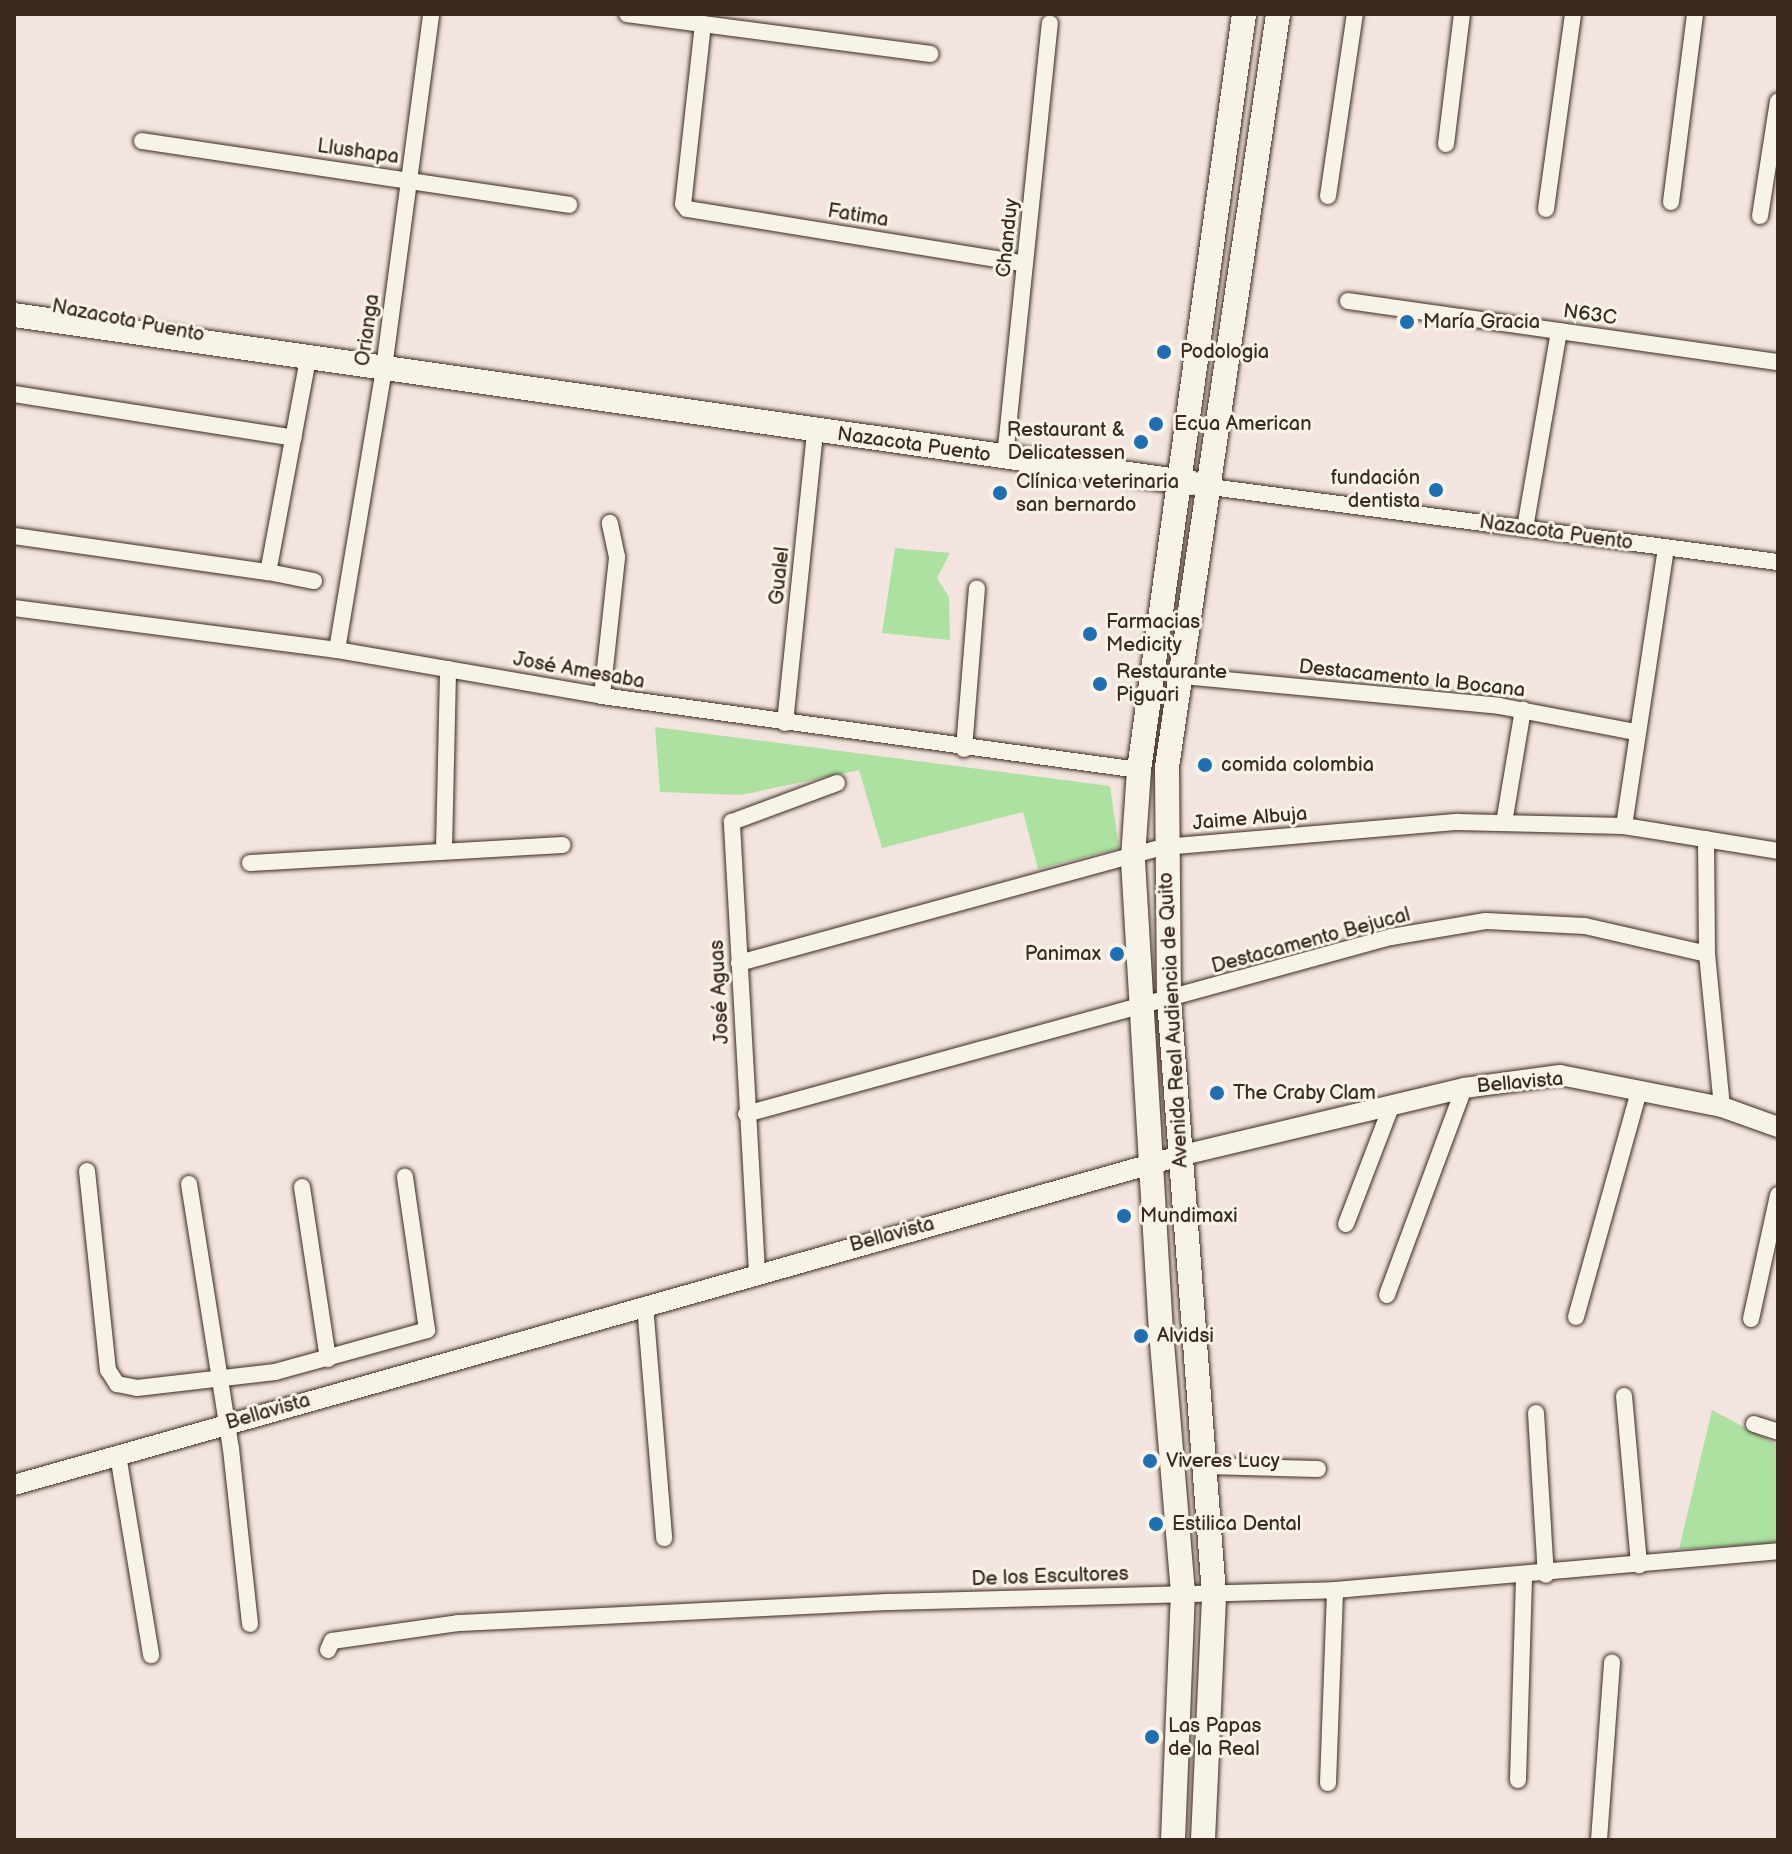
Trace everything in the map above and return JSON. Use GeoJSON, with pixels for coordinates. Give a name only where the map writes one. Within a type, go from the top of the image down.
{"type":"FeatureCollection","features":[{"type":"Feature","properties":{"kind":"main road","name":"Avenida Real Audiencia de Quito"},"geometry":{"type":"LineString","coordinates":[[1173,1840],[1183,1593],[1139,1008],[1133,858],[1139,770],[1244,14]]}},
{"type":"Feature","properties":{"kind":"main road","name":"Avenida Real Audiencia de Quito"},"geometry":{"type":"LineString","coordinates":[[1203,1840],[1214,1594],[1169,1000],[1164,847],[1167,767],[1211,487],[1278,14]]}},
{"type":"Feature","properties":{"kind":"main road","name":"Nazacota Puento"},"geometry":{"type":"LineString","coordinates":[[14,300],[202,332],[240,349]]}},
{"type":"Feature","properties":{"kind":"main road","name":"Nazacota Puento"},"geometry":{"type":"LineString","coordinates":[[14,315],[1211,487]]}},
{"type":"Feature","properties":{"kind":"main road"},"geometry":{"type":"LineString","coordinates":[[14,331],[198,356],[240,349]]}},
{"type":"Feature","properties":{"kind":"street","name":"Orianga"},"geometry":{"type":"LineString","coordinates":[[337,650],[384,368],[431,14]]}},
{"type":"Feature","properties":{"kind":"street"},"geometry":{"type":"LineString","coordinates":[[627,14],[930,54]]}},
{"type":"Feature","properties":{"kind":"street"},"geometry":{"type":"LineString","coordinates":[[1328,196],[1355,14]]}},
{"type":"Feature","properties":{"kind":"street"},"geometry":{"type":"LineString","coordinates":[[1446,144],[1462,14]]}},
{"type":"Feature","properties":{"kind":"street"},"geometry":{"type":"LineString","coordinates":[[1546,209],[1573,14]]}},
{"type":"Feature","properties":{"kind":"street"},"geometry":{"type":"LineString","coordinates":[[1671,202],[1695,14]]}},
{"type":"Feature","properties":{"kind":"street","name":"Chanduy"},"geometry":{"type":"LineString","coordinates":[[1005,457],[1050,23]]}},
{"type":"Feature","properties":{"kind":"street","name":"Fatima"},"geometry":{"type":"LineString","coordinates":[[703,24],[684,207],[1025,264]]}},
{"type":"Feature","properties":{"kind":"street"},"geometry":{"type":"LineString","coordinates":[[1760,216],[1778,101]]}},
{"type":"Feature","properties":{"kind":"street","name":"Llushapa"},"geometry":{"type":"LineString","coordinates":[[142,141],[569,205]]}},
{"type":"Feature","properties":{"kind":"street","name":"N63C"},"geometry":{"type":"LineString","coordinates":[[1348,301],[1778,362]]}},
{"type":"Feature","properties":{"kind":"street"},"geometry":{"type":"LineString","coordinates":[[1525,528],[1559,331]]}},
{"type":"Feature","properties":{"kind":"street"},"geometry":{"type":"LineString","coordinates":[[268,572],[308,359]]}},
{"type":"Feature","properties":{"kind":"street"},"geometry":{"type":"LineString","coordinates":[[14,394],[294,438]]}},
{"type":"Feature","properties":{"kind":"street","name":"Gualel"},"geometry":{"type":"LineString","coordinates":[[785,723],[815,432]]}},
{"type":"Feature","properties":{"kind":"street","name":"Nazacota Puento"},"geometry":{"type":"LineString","coordinates":[[1211,487],[1778,562]]}},
{"type":"Feature","properties":{"kind":"street"},"geometry":{"type":"LineString","coordinates":[[602,696],[617,557],[610,523]]}},
{"type":"Feature","properties":{"kind":"street"},"geometry":{"type":"LineString","coordinates":[[14,536],[314,581]]}},
{"type":"Feature","properties":{"kind":"street"},"geometry":{"type":"LineString","coordinates":[[1624,826],[1635,732],[1666,548]]}},
{"type":"Feature","properties":{"kind":"street"},"geometry":{"type":"LineString","coordinates":[[964,749],[977,589]]}},
{"type":"Feature","properties":{"kind":"street","name":"José Amesaba"},"geometry":{"type":"LineString","coordinates":[[14,608],[337,650],[602,696],[964,749],[1139,770]]}},
{"type":"Feature","properties":{"kind":"street"},"geometry":{"type":"LineString","coordinates":[[444,849],[448,669]]}},
{"type":"Feature","properties":{"kind":"street","name":"Destacamento la Bocana"},"geometry":{"type":"LineString","coordinates":[[1183,676],[1523,710],[1635,732]]}},
{"type":"Feature","properties":{"kind":"street"},"geometry":{"type":"LineString","coordinates":[[1504,823],[1523,710]]}},
{"type":"Feature","properties":{"kind":"street","name":"José Aguas"},"geometry":{"type":"LineString","coordinates":[[757,1272],[732,822],[837,783]]}},
{"type":"Feature","properties":{"kind":"street","name":"Jaime Albuja"},"geometry":{"type":"LineString","coordinates":[[739,963],[1133,858],[1164,847],[1458,822],[1624,826],[1778,851]]}},
{"type":"Feature","properties":{"kind":"street"},"geometry":{"type":"LineString","coordinates":[[1706,839],[1707,954],[1722,1107]]}},
{"type":"Feature","properties":{"kind":"street"},"geometry":{"type":"LineString","coordinates":[[250,863],[444,849],[562,845]]}},
{"type":"Feature","properties":{"kind":"street","name":"Destacamento Bejucal"},"geometry":{"type":"LineString","coordinates":[[746,1114],[1391,937],[1486,921],[1585,926],[1707,954]]}},
{"type":"Feature","properties":{"kind":"street","name":"Bellavista"},"geometry":{"type":"LineString","coordinates":[[14,1485],[757,1272],[1183,1155],[1464,1088],[1560,1075],[1722,1107],[1778,1127]]}},
{"type":"Feature","properties":{"kind":"street"},"geometry":{"type":"LineString","coordinates":[[1387,1295],[1464,1088]]}},
{"type":"Feature","properties":{"kind":"street"},"geometry":{"type":"LineString","coordinates":[[1576,1317],[1639,1092]]}},
{"type":"Feature","properties":{"kind":"street"},"geometry":{"type":"LineString","coordinates":[[1346,1224],[1391,1107]]}},
{"type":"Feature","properties":{"kind":"street"},"geometry":{"type":"LineString","coordinates":[[87,1171],[108,1370],[117,1384],[137,1388],[218,1382],[328,1359],[427,1330],[405,1177]]}},
{"type":"Feature","properties":{"kind":"street"},"geometry":{"type":"LineString","coordinates":[[189,1184],[226,1424],[250,1624]]}},
{"type":"Feature","properties":{"kind":"street"},"geometry":{"type":"LineString","coordinates":[[302,1187],[328,1359]]}},
{"type":"Feature","properties":{"kind":"street"},"geometry":{"type":"LineString","coordinates":[[1751,1319],[1778,1195]]}},
{"type":"Feature","properties":{"kind":"street"},"geometry":{"type":"LineString","coordinates":[[645,1305],[664,1538]]}},
{"type":"Feature","properties":{"kind":"street"},"geometry":{"type":"LineString","coordinates":[[1624,1396],[1639,1565]]}},
{"type":"Feature","properties":{"kind":"street"},"geometry":{"type":"LineString","coordinates":[[1536,1413],[1546,1575]]}},
{"type":"Feature","properties":{"kind":"street"},"geometry":{"type":"LineString","coordinates":[[1754,1424],[1778,1432]]}},
{"type":"Feature","properties":{"kind":"street"},"geometry":{"type":"LineString","coordinates":[[118,1455],[151,1655]]}},
{"type":"Feature","properties":{"kind":"street"},"geometry":{"type":"LineString","coordinates":[[1205,1466],[1318,1469]]}},
{"type":"Feature","properties":{"kind":"street","name":"De los Escultores"},"geometry":{"type":"LineString","coordinates":[[328,1650],[332,1641],[458,1623],[1183,1593],[1335,1590],[1524,1577],[1778,1551]]}},
{"type":"Feature","properties":{"kind":"street"},"geometry":{"type":"LineString","coordinates":[[1518,1780],[1524,1577]]}},
{"type":"Feature","properties":{"kind":"street"},"geometry":{"type":"LineString","coordinates":[[1328,1783],[1335,1590]]}},
{"type":"Feature","properties":{"kind":"street"},"geometry":{"type":"LineString","coordinates":[[1599,1840],[1612,1662]]}},
{"type":"Feature","properties":{"kind":"green space"},"geometry":{"type":"Polygon","coordinates":[[[895,548],[950,553],[937,578],[949,597],[950,640],[882,633],[895,548]]]}},
{"type":"Feature","properties":{"kind":"green space"},"geometry":{"type":"Polygon","coordinates":[[[655,727],[1110,786],[1119,848],[1038,869],[1023,812],[882,848],[859,770],[741,795],[660,792],[655,727]]]}},
{"type":"Feature","properties":{"kind":"green space"},"geometry":{"type":"Polygon","coordinates":[[[1712,1410],[1778,1445],[1778,1543],[1679,1549],[1712,1410]]]}},
{"type":"Feature","properties":{"kind":"place","name":"María Gracia"},"geometry":{"type":"Point","coordinates":[1407,322]}},
{"type":"Feature","properties":{"kind":"place","name":"Podologia"},"geometry":{"type":"Point","coordinates":[1164,352]}},
{"type":"Feature","properties":{"kind":"place","name":"Ecua American"},"geometry":{"type":"Point","coordinates":[1156,424]}},
{"type":"Feature","properties":{"kind":"place","name":"Restaurant & Delicatessen"},"geometry":{"type":"Point","coordinates":[1141,442]}},
{"type":"Feature","properties":{"kind":"place","name":"fundación dentista"},"geometry":{"type":"Point","coordinates":[1436,490]}},
{"type":"Feature","properties":{"kind":"place","name":"Clínica veterinaria san bernardo"},"geometry":{"type":"Point","coordinates":[1000,493]}},
{"type":"Feature","properties":{"kind":"place","name":"Farmacias Medicity"},"geometry":{"type":"Point","coordinates":[1090,634]}},
{"type":"Feature","properties":{"kind":"place","name":"Restaurante Piguari"},"geometry":{"type":"Point","coordinates":[1100,684]}},
{"type":"Feature","properties":{"kind":"place","name":"comida colombia"},"geometry":{"type":"Point","coordinates":[1205,765]}},
{"type":"Feature","properties":{"kind":"place","name":"Panimax"},"geometry":{"type":"Point","coordinates":[1117,954]}},
{"type":"Feature","properties":{"kind":"place","name":"The Craby Clam"},"geometry":{"type":"Point","coordinates":[1217,1093]}},
{"type":"Feature","properties":{"kind":"place","name":"Mundimaxi"},"geometry":{"type":"Point","coordinates":[1124,1216]}},
{"type":"Feature","properties":{"kind":"place","name":"Alvidsi"},"geometry":{"type":"Point","coordinates":[1141,1336]}},
{"type":"Feature","properties":{"kind":"place","name":"Viveres Lucy"},"geometry":{"type":"Point","coordinates":[1150,1461]}},
{"type":"Feature","properties":{"kind":"place","name":"Estilica Dental"},"geometry":{"type":"Point","coordinates":[1156,1524]}},
{"type":"Feature","properties":{"kind":"place","name":"Las Papas de la Real"},"geometry":{"type":"Point","coordinates":[1152,1737]}}]}
